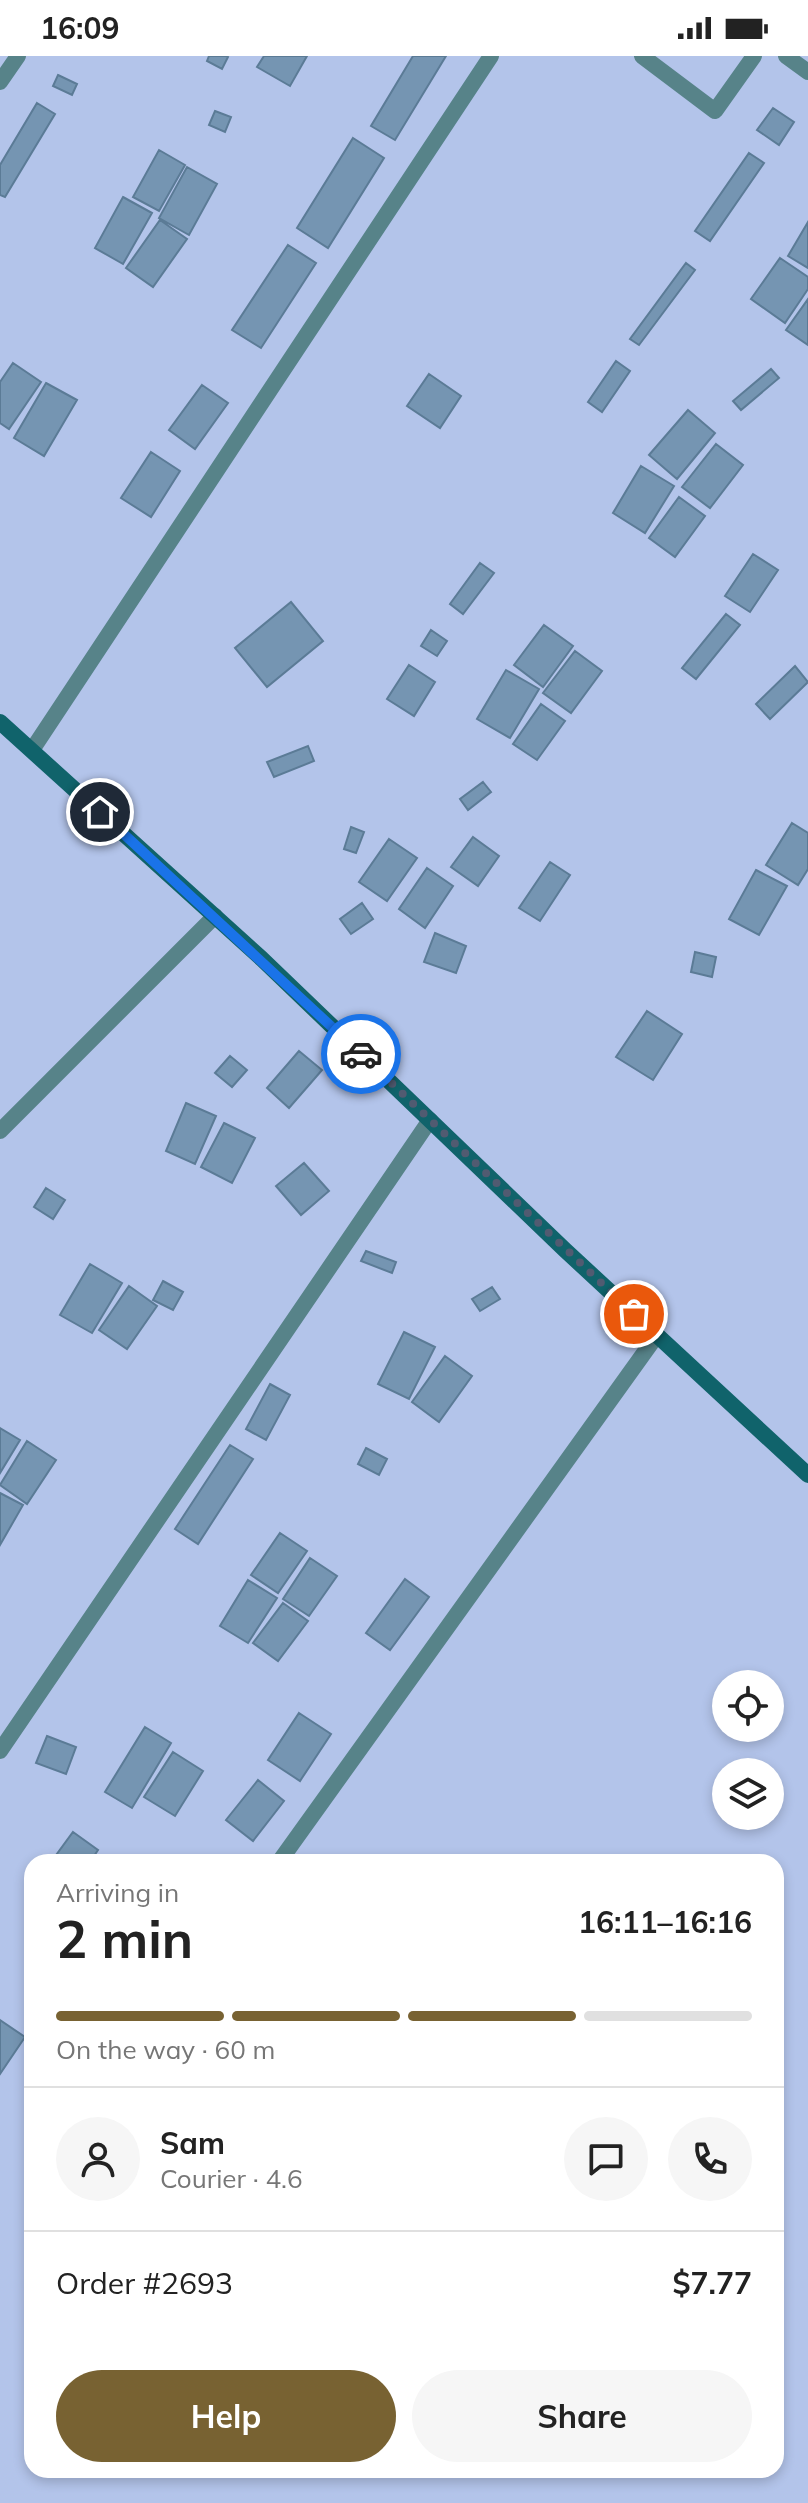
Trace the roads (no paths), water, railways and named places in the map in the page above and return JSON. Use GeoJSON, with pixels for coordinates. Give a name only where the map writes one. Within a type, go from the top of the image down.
{"type":"FeatureCollection","features":[{"type":"Feature","properties":{"kind":"street"},"geometry":{"type":"LineString","coordinates":[[0,82],[18,56]]}},
{"type":"Feature","properties":{"kind":"street"},"geometry":{"type":"LineString","coordinates":[[32,750],[491,56]]}},
{"type":"Feature","properties":{"kind":"street"},"geometry":{"type":"LineString","coordinates":[[642,56],[715,111],[754,56]]}},
{"type":"Feature","properties":{"kind":"street"},"geometry":{"type":"LineString","coordinates":[[786,56],[808,72]]}},
{"type":"Feature","properties":{"kind":"street"},"geometry":{"type":"LineString","coordinates":[[0,722],[215,916],[808,1475]]}},
{"type":"Feature","properties":{"kind":"street"},"geometry":{"type":"LineString","coordinates":[[0,1131],[215,916]]}},
{"type":"Feature","properties":{"kind":"street"},"geometry":{"type":"LineString","coordinates":[[0,1751],[430,1120]]}},
{"type":"Feature","properties":{"kind":"street"},"geometry":{"type":"LineString","coordinates":[[285,1854],[657,1335]]}}]}
